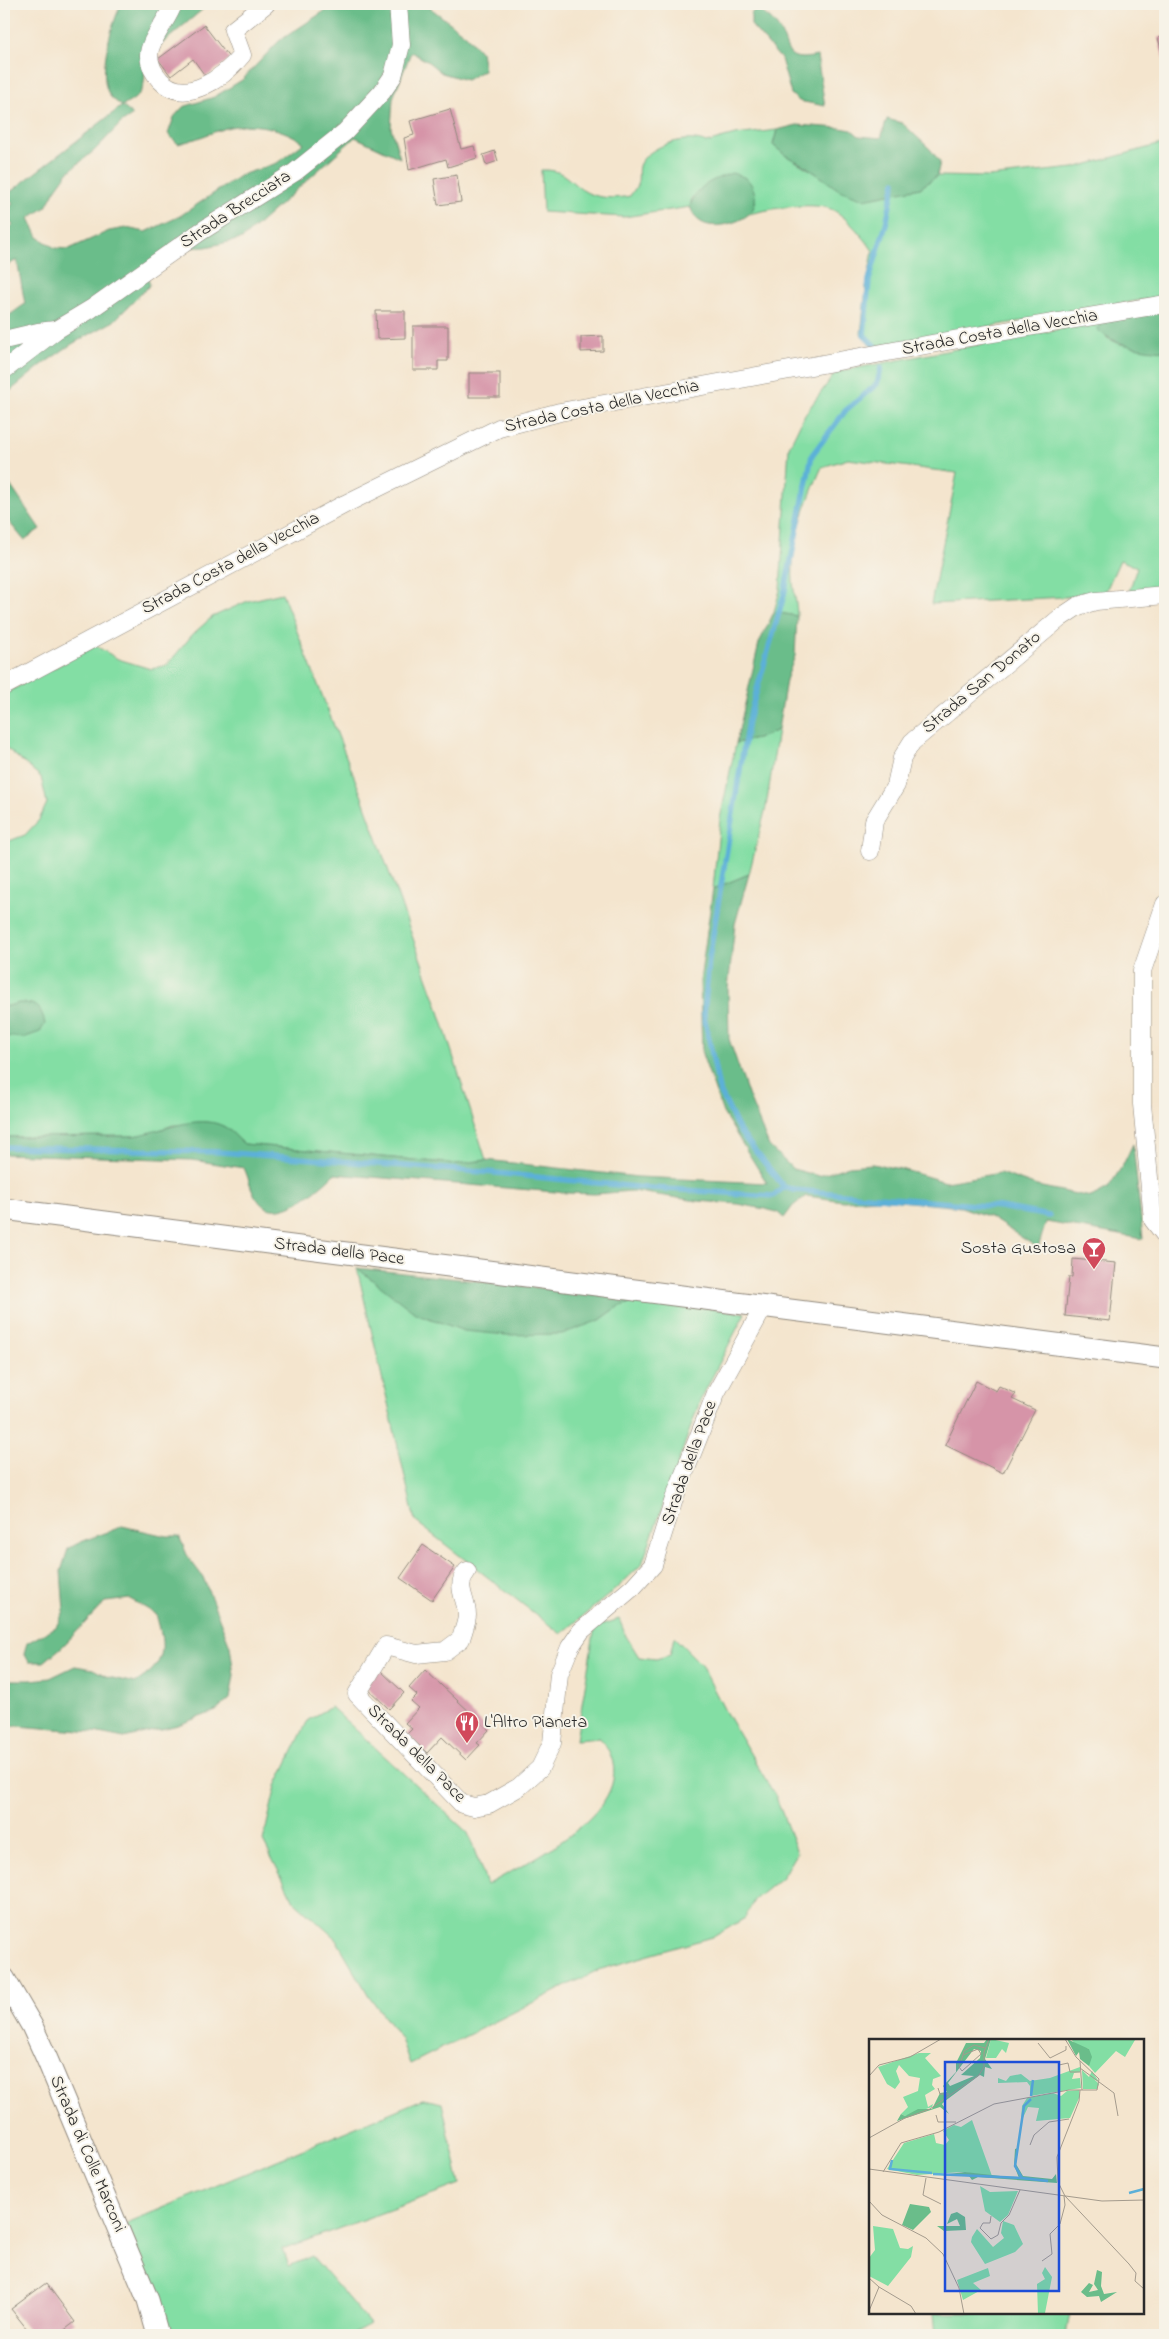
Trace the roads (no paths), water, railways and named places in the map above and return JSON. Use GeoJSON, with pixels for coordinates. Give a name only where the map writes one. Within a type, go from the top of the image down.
{"type":"FeatureCollection","features":[{"type":"Feature","properties":{"kind":"street"},"geometry":{"type":"LineString","coordinates":[[173,4],[148,54],[152,71],[164,84],[177,90],[194,90],[215,80],[231,68],[242,56],[233,30],[266,4]]}},
{"type":"Feature","properties":{"kind":"street","name":"Strada Brecciata"},"geometry":{"type":"LineString","coordinates":[[4,370],[56,330],[92,309],[200,232],[295,172],[345,132],[382,92],[393,76],[401,45],[398,4]]}},
{"type":"Feature","properties":{"kind":"street","name":"Strada Costa della Vecchia"},"geometry":{"type":"LineString","coordinates":[[4,686],[346,504],[498,428],[579,409],[964,338],[1165,304]]}},
{"type":"Feature","properties":{"kind":"street"},"geometry":{"type":"LineString","coordinates":[[4,340],[56,330]]}},
{"type":"Feature","properties":{"kind":"street","name":"Strada San Donato"},"geometry":{"type":"LineString","coordinates":[[870,851],[874,821],[896,786],[902,758],[912,742],[1060,618],[1078,606],[1096,601],[1165,595]]}},
{"type":"Feature","properties":{"kind":"street"},"geometry":{"type":"LineString","coordinates":[[1165,904],[1142,971],[1141,1015],[1142,1104],[1153,1220],[1165,1235]]}},
{"type":"Feature","properties":{"kind":"street","name":"Strada della Pace"},"geometry":{"type":"LineString","coordinates":[[4,1208],[763,1308],[1165,1358]]}},
{"type":"Feature","properties":{"kind":"street","name":"Strada della Pace"},"geometry":{"type":"LineString","coordinates":[[467,1572],[462,1577],[461,1588],[467,1614],[461,1639],[445,1651],[416,1654],[386,1646],[357,1694],[462,1804],[474,1807],[489,1804],[519,1787],[540,1768],[552,1743],[559,1674],[570,1647],[581,1631],[633,1587],[653,1565],[674,1499],[716,1392],[763,1308]]}},
{"type":"Feature","properties":{"kind":"street","name":"Strada di Colle Marconi"},"geometry":{"type":"LineString","coordinates":[[4,1978],[32,2026],[63,2096],[148,2300],[158,2335]]}},
{"type":"Feature","properties":{"kind":"waterway"},"geometry":{"type":"LineString","coordinates":[[875,346],[864,335],[869,280],[886,224],[895,182]]}},
{"type":"Feature","properties":{"kind":"waterway"},"geometry":{"type":"LineString","coordinates":[[881,368],[877,384],[846,410],[812,455],[784,595],[748,721],[709,959],[704,1015],[719,1089],[740,1132],[784,1187],[794,1190],[1000,1207],[1049,1216]]}},
{"type":"Feature","properties":{"kind":"waterway"},"geometry":{"type":"LineString","coordinates":[[4,1147],[219,1152],[496,1173],[637,1187],[773,1196],[784,1187]]}},
{"type":"Feature","properties":{"kind":"place","name":"Sosta Gustosa"},"geometry":{"type":"Point","coordinates":[1094,1270]}},
{"type":"Feature","properties":{"kind":"place","name":"L'Altro Pianeta"},"geometry":{"type":"Point","coordinates":[467,1744]}}]}
